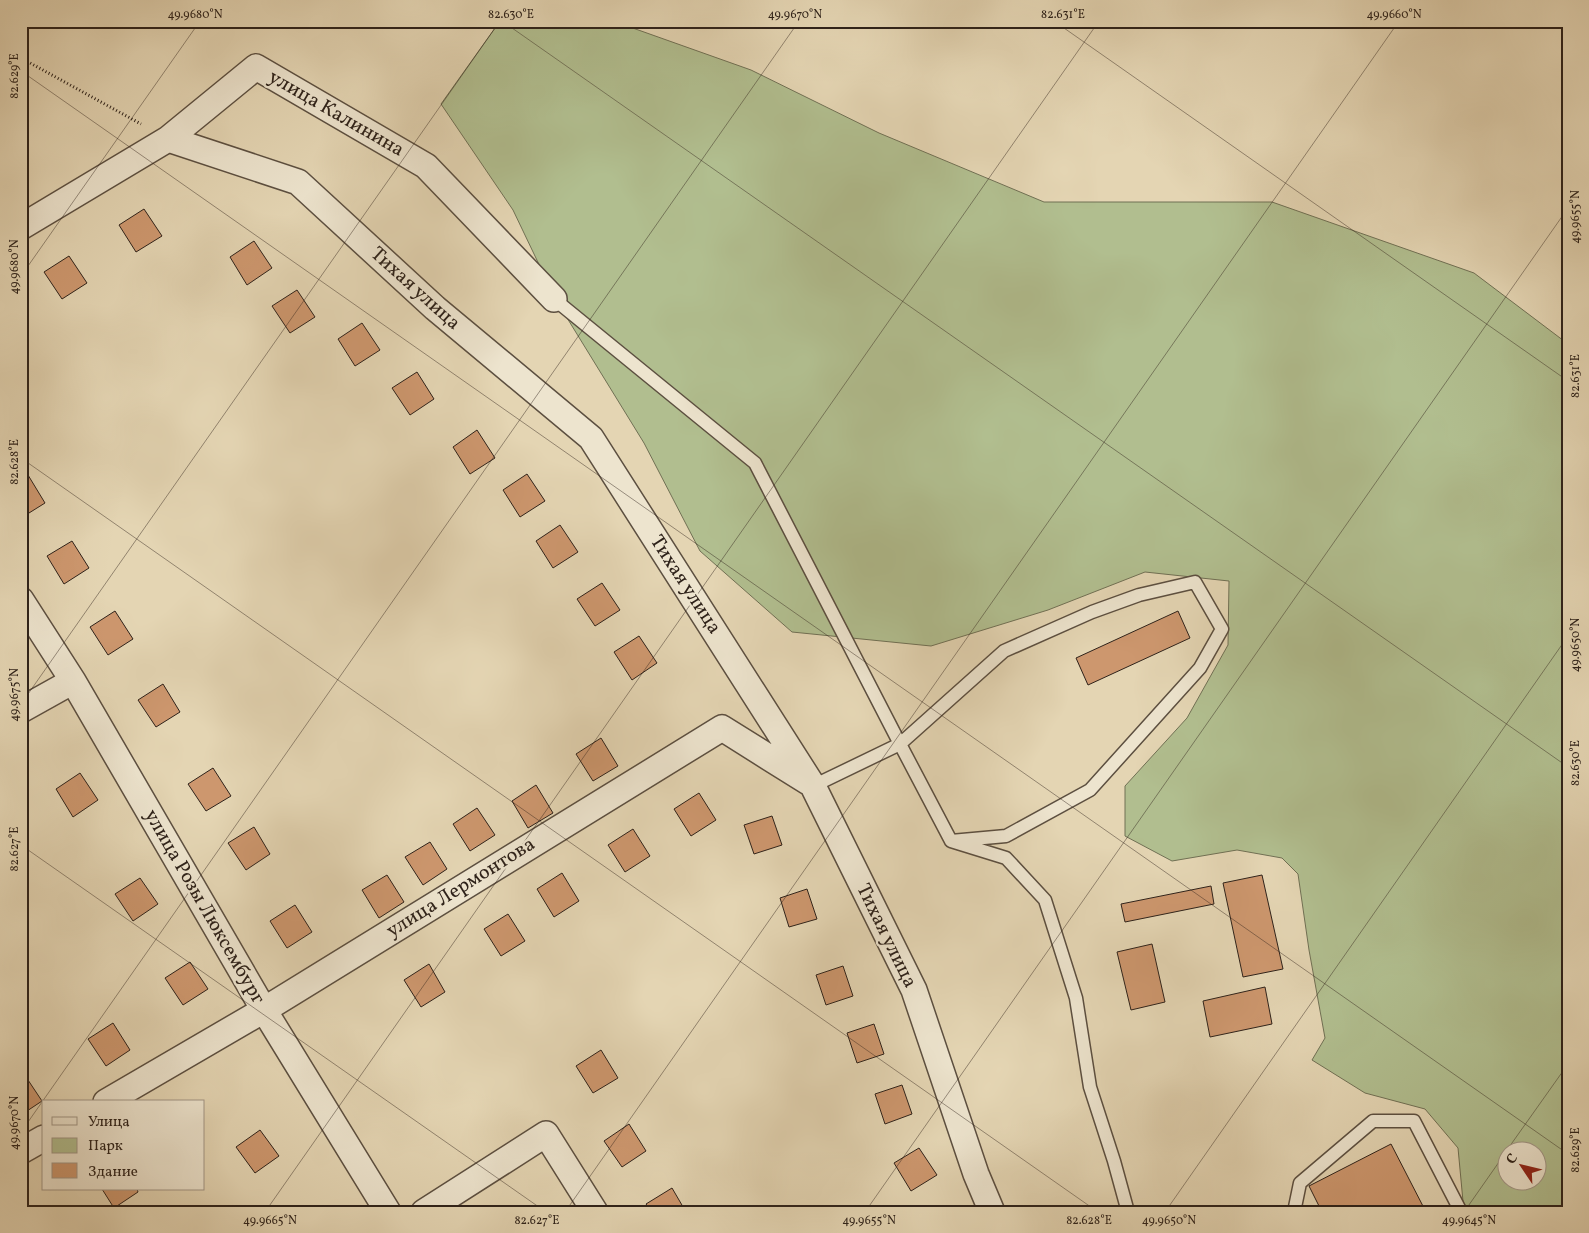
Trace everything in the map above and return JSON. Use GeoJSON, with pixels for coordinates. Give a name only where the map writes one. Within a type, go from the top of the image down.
{"type":"FeatureCollection","features":[{"type":"Feature","properties":{"kind":"street","name":"улица Калинина"},"geometry":{"type":"LineString","coordinates":[[21,227],[168,139],[256,67],[426,166],[554,299]]}},
{"type":"Feature","properties":{"kind":"street","name":"Тихая улица"},"geometry":{"type":"LineString","coordinates":[[168,139],[298,182],[435,308],[591,438],[814,786],[914,990],[976,1174],[992,1212]]}},
{"type":"Feature","properties":{"kind":"street","name":"улица Розы Люксембург"},"geometry":{"type":"LineString","coordinates":[[21,600],[73,682],[264,1010],[388,1212]]}},
{"type":"Feature","properties":{"kind":"street"},"geometry":{"type":"LineString","coordinates":[[21,710],[73,682]]}},
{"type":"Feature","properties":{"kind":"street","name":"улица Лермонтова"},"geometry":{"type":"LineString","coordinates":[[109,1100],[264,1010],[722,728],[814,786]]}},
{"type":"Feature","properties":{"kind":"street"},"geometry":{"type":"LineString","coordinates":[[424,1212],[546,1134],[595,1212]]}},
{"type":"Feature","properties":{"kind":"street"},"geometry":{"type":"LineString","coordinates":[[21,1151],[42,1139]]}},
{"type":"Feature","properties":{"kind":"lane"},"geometry":{"type":"LineString","coordinates":[[554,299],[755,463],[951,841],[1006,858],[1045,900],[1076,998],[1090,1088],[1114,1161],[1128,1212]]}},
{"type":"Feature","properties":{"kind":"lane"},"geometry":{"type":"LineString","coordinates":[[814,786],[900,744],[1004,651],[1092,612],[1139,595],[1195,582],[1222,629],[1200,668],[1090,790],[1006,836],[951,841]]}},
{"type":"Feature","properties":{"kind":"lane"},"geometry":{"type":"LineString","coordinates":[[1294,1212],[1300,1183],[1373,1121],[1414,1121],[1461,1212]]}},
{"type":"Feature","properties":{"kind":"path"},"geometry":{"type":"LineString","coordinates":[[21,58],[168,139]]}},
{"type":"Feature","properties":{"kind":"green space"},"geometry":{"type":"Polygon","coordinates":[[[500,21],[613,21],[751,70],[879,133],[1044,202],[1272,202],[1474,273],[1568,344],[1568,1212],[1464,1212],[1458,1148],[1425,1109],[1365,1093],[1312,1060],[1325,1038],[1298,874],[1282,858],[1237,850],[1172,861],[1125,836],[1125,786],[1187,718],[1228,645],[1229,581],[1145,572],[1048,610],[931,646],[792,632],[700,551],[644,443],[556,300],[513,210],[441,104],[500,21]]]}},
{"type":"Feature","properties":{"kind":"building"},"geometry":{"type":"Polygon","coordinates":[[[144,209],[162,236],[136,252],[119,225],[144,209]]]}},
{"type":"Feature","properties":{"kind":"building"},"geometry":{"type":"Polygon","coordinates":[[[254,241],[272,268],[247,285],[230,257],[254,241]]]}},
{"type":"Feature","properties":{"kind":"building"},"geometry":{"type":"Polygon","coordinates":[[[69,256],[87,283],[62,299],[44,272],[69,256]]]}},
{"type":"Feature","properties":{"kind":"building"},"geometry":{"type":"Polygon","coordinates":[[[297,290],[315,317],[290,333],[272,306],[297,290]]]}},
{"type":"Feature","properties":{"kind":"building"},"geometry":{"type":"Polygon","coordinates":[[[362,323],[380,350],[355,366],[338,339],[362,323]]]}},
{"type":"Feature","properties":{"kind":"building"},"geometry":{"type":"Polygon","coordinates":[[[417,372],[434,399],[410,415],[392,388],[417,372]]]}},
{"type":"Feature","properties":{"kind":"building"},"geometry":{"type":"Polygon","coordinates":[[[477,430],[495,458],[470,474],[453,447],[477,430]]]}},
{"type":"Feature","properties":{"kind":"building"},"geometry":{"type":"Polygon","coordinates":[[[527,474],[545,501],[520,517],[503,490],[527,474]]]}},
{"type":"Feature","properties":{"kind":"building"},"geometry":{"type":"Polygon","coordinates":[[[28,475],[45,503],[21,518],[21,479],[28,475]]]}},
{"type":"Feature","properties":{"kind":"building"},"geometry":{"type":"Polygon","coordinates":[[[560,525],[578,552],[553,568],[536,541],[560,525]]]}},
{"type":"Feature","properties":{"kind":"building"},"geometry":{"type":"Polygon","coordinates":[[[72,541],[89,568],[64,584],[47,556],[72,541]]]}},
{"type":"Feature","properties":{"kind":"building"},"geometry":{"type":"Polygon","coordinates":[[[602,583],[620,610],[595,626],[577,599],[602,583]]]}},
{"type":"Feature","properties":{"kind":"building"},"geometry":{"type":"Polygon","coordinates":[[[115,611],[133,639],[108,655],[90,627],[115,611]]]}},
{"type":"Feature","properties":{"kind":"building"},"geometry":{"type":"Polygon","coordinates":[[[1178,611],[1190,638],[1088,685],[1076,658],[1178,611]]]}},
{"type":"Feature","properties":{"kind":"building"},"geometry":{"type":"Polygon","coordinates":[[[639,636],[657,663],[632,680],[614,652],[639,636]]]}},
{"type":"Feature","properties":{"kind":"building"},"geometry":{"type":"Polygon","coordinates":[[[163,684],[180,712],[156,727],[138,700],[163,684]]]}},
{"type":"Feature","properties":{"kind":"building"},"geometry":{"type":"Polygon","coordinates":[[[601,738],[618,766],[593,781],[576,754],[601,738]]]}},
{"type":"Feature","properties":{"kind":"building"},"geometry":{"type":"Polygon","coordinates":[[[213,768],[231,796],[206,811],[188,784],[213,768]]]}},
{"type":"Feature","properties":{"kind":"building"},"geometry":{"type":"Polygon","coordinates":[[[80,773],[98,800],[73,817],[56,789],[80,773]]]}},
{"type":"Feature","properties":{"kind":"building"},"geometry":{"type":"Polygon","coordinates":[[[536,785],[553,813],[528,828],[512,801],[536,785]]]}},
{"type":"Feature","properties":{"kind":"building"},"geometry":{"type":"Polygon","coordinates":[[[699,793],[716,820],[691,836],[674,809],[699,793]]]}},
{"type":"Feature","properties":{"kind":"building"},"geometry":{"type":"Polygon","coordinates":[[[477,808],[495,835],[470,851],[453,824],[477,808]]]}},
{"type":"Feature","properties":{"kind":"building"},"geometry":{"type":"Polygon","coordinates":[[[772,816],[782,845],[754,854],[744,825],[772,816]]]}},
{"type":"Feature","properties":{"kind":"building"},"geometry":{"type":"Polygon","coordinates":[[[254,827],[270,854],[246,870],[228,843],[254,827]]]}},
{"type":"Feature","properties":{"kind":"building"},"geometry":{"type":"Polygon","coordinates":[[[633,829],[650,856],[625,872],[608,845],[633,829]]]}},
{"type":"Feature","properties":{"kind":"building"},"geometry":{"type":"Polygon","coordinates":[[[430,842],[447,869],[423,885],[405,857],[430,842]]]}},
{"type":"Feature","properties":{"kind":"building"},"geometry":{"type":"Polygon","coordinates":[[[562,873],[579,901],[554,917],[537,889],[562,873]]]}},
{"type":"Feature","properties":{"kind":"building"},"geometry":{"type":"Polygon","coordinates":[[[387,875],[404,902],[379,918],[362,890],[387,875]]]}},
{"type":"Feature","properties":{"kind":"building"},"geometry":{"type":"Polygon","coordinates":[[[1262,875],[1283,969],[1243,977],[1223,883],[1262,875]]]}},
{"type":"Feature","properties":{"kind":"building"},"geometry":{"type":"Polygon","coordinates":[[[140,878],[158,904],[133,921],[115,894],[140,878]]]}},
{"type":"Feature","properties":{"kind":"building"},"geometry":{"type":"Polygon","coordinates":[[[1211,886],[1214,904],[1125,922],[1121,904],[1211,886]]]}},
{"type":"Feature","properties":{"kind":"building"},"geometry":{"type":"Polygon","coordinates":[[[807,889],[817,919],[789,927],[780,898],[807,889]]]}},
{"type":"Feature","properties":{"kind":"building"},"geometry":{"type":"Polygon","coordinates":[[[295,905],[312,932],[287,948],[270,921],[295,905]]]}},
{"type":"Feature","properties":{"kind":"building"},"geometry":{"type":"Polygon","coordinates":[[[508,914],[525,941],[501,956],[484,929],[508,914]]]}},
{"type":"Feature","properties":{"kind":"building"},"geometry":{"type":"Polygon","coordinates":[[[1152,944],[1165,1002],[1131,1010],[1117,952],[1152,944]]]}},
{"type":"Feature","properties":{"kind":"building"},"geometry":{"type":"Polygon","coordinates":[[[190,962],[208,989],[183,1005],[165,978],[190,962]]]}},
{"type":"Feature","properties":{"kind":"building"},"geometry":{"type":"Polygon","coordinates":[[[429,964],[445,992],[421,1007],[404,980],[429,964]]]}},
{"type":"Feature","properties":{"kind":"building"},"geometry":{"type":"Polygon","coordinates":[[[843,966],[853,996],[826,1005],[816,975],[843,966]]]}},
{"type":"Feature","properties":{"kind":"building"},"geometry":{"type":"Polygon","coordinates":[[[1265,987],[1272,1024],[1210,1037],[1203,1001],[1265,987]]]}},
{"type":"Feature","properties":{"kind":"building"},"geometry":{"type":"Polygon","coordinates":[[[113,1023],[130,1050],[106,1066],[88,1039],[113,1023]]]}},
{"type":"Feature","properties":{"kind":"building"},"geometry":{"type":"Polygon","coordinates":[[[874,1024],[884,1054],[857,1063],[847,1033],[874,1024]]]}},
{"type":"Feature","properties":{"kind":"building"},"geometry":{"type":"Polygon","coordinates":[[[601,1050],[618,1078],[593,1093],[576,1066],[601,1050]]]}},
{"type":"Feature","properties":{"kind":"building"},"geometry":{"type":"Polygon","coordinates":[[[24,1074],[42,1101],[21,1115],[21,1076],[24,1074]]]}},
{"type":"Feature","properties":{"kind":"building"},"geometry":{"type":"Polygon","coordinates":[[[902,1085],[912,1114],[885,1124],[875,1094],[902,1085]]]}},
{"type":"Feature","properties":{"kind":"building"},"geometry":{"type":"Polygon","coordinates":[[[629,1124],[646,1151],[622,1167],[604,1141],[629,1124]]]}},
{"type":"Feature","properties":{"kind":"building"},"geometry":{"type":"Polygon","coordinates":[[[260,1130],[279,1156],[255,1173],[236,1147],[260,1130]]]}},
{"type":"Feature","properties":{"kind":"building"},"geometry":{"type":"Polygon","coordinates":[[[1391,1144],[1426,1212],[1322,1212],[1309,1186],[1391,1144]]]}},
{"type":"Feature","properties":{"kind":"building"},"geometry":{"type":"Polygon","coordinates":[[[919,1148],[937,1175],[911,1191],[894,1163],[919,1148]]]}},
{"type":"Feature","properties":{"kind":"building"},"geometry":{"type":"Polygon","coordinates":[[[672,1188],[686,1212],[652,1212],[646,1204],[672,1188]]]}},
{"type":"Feature","properties":{"kind":"building"},"geometry":{"type":"Polygon","coordinates":[[[103,1190],[137,1190],[138,1192],[114,1208],[103,1190]]]}}]}
